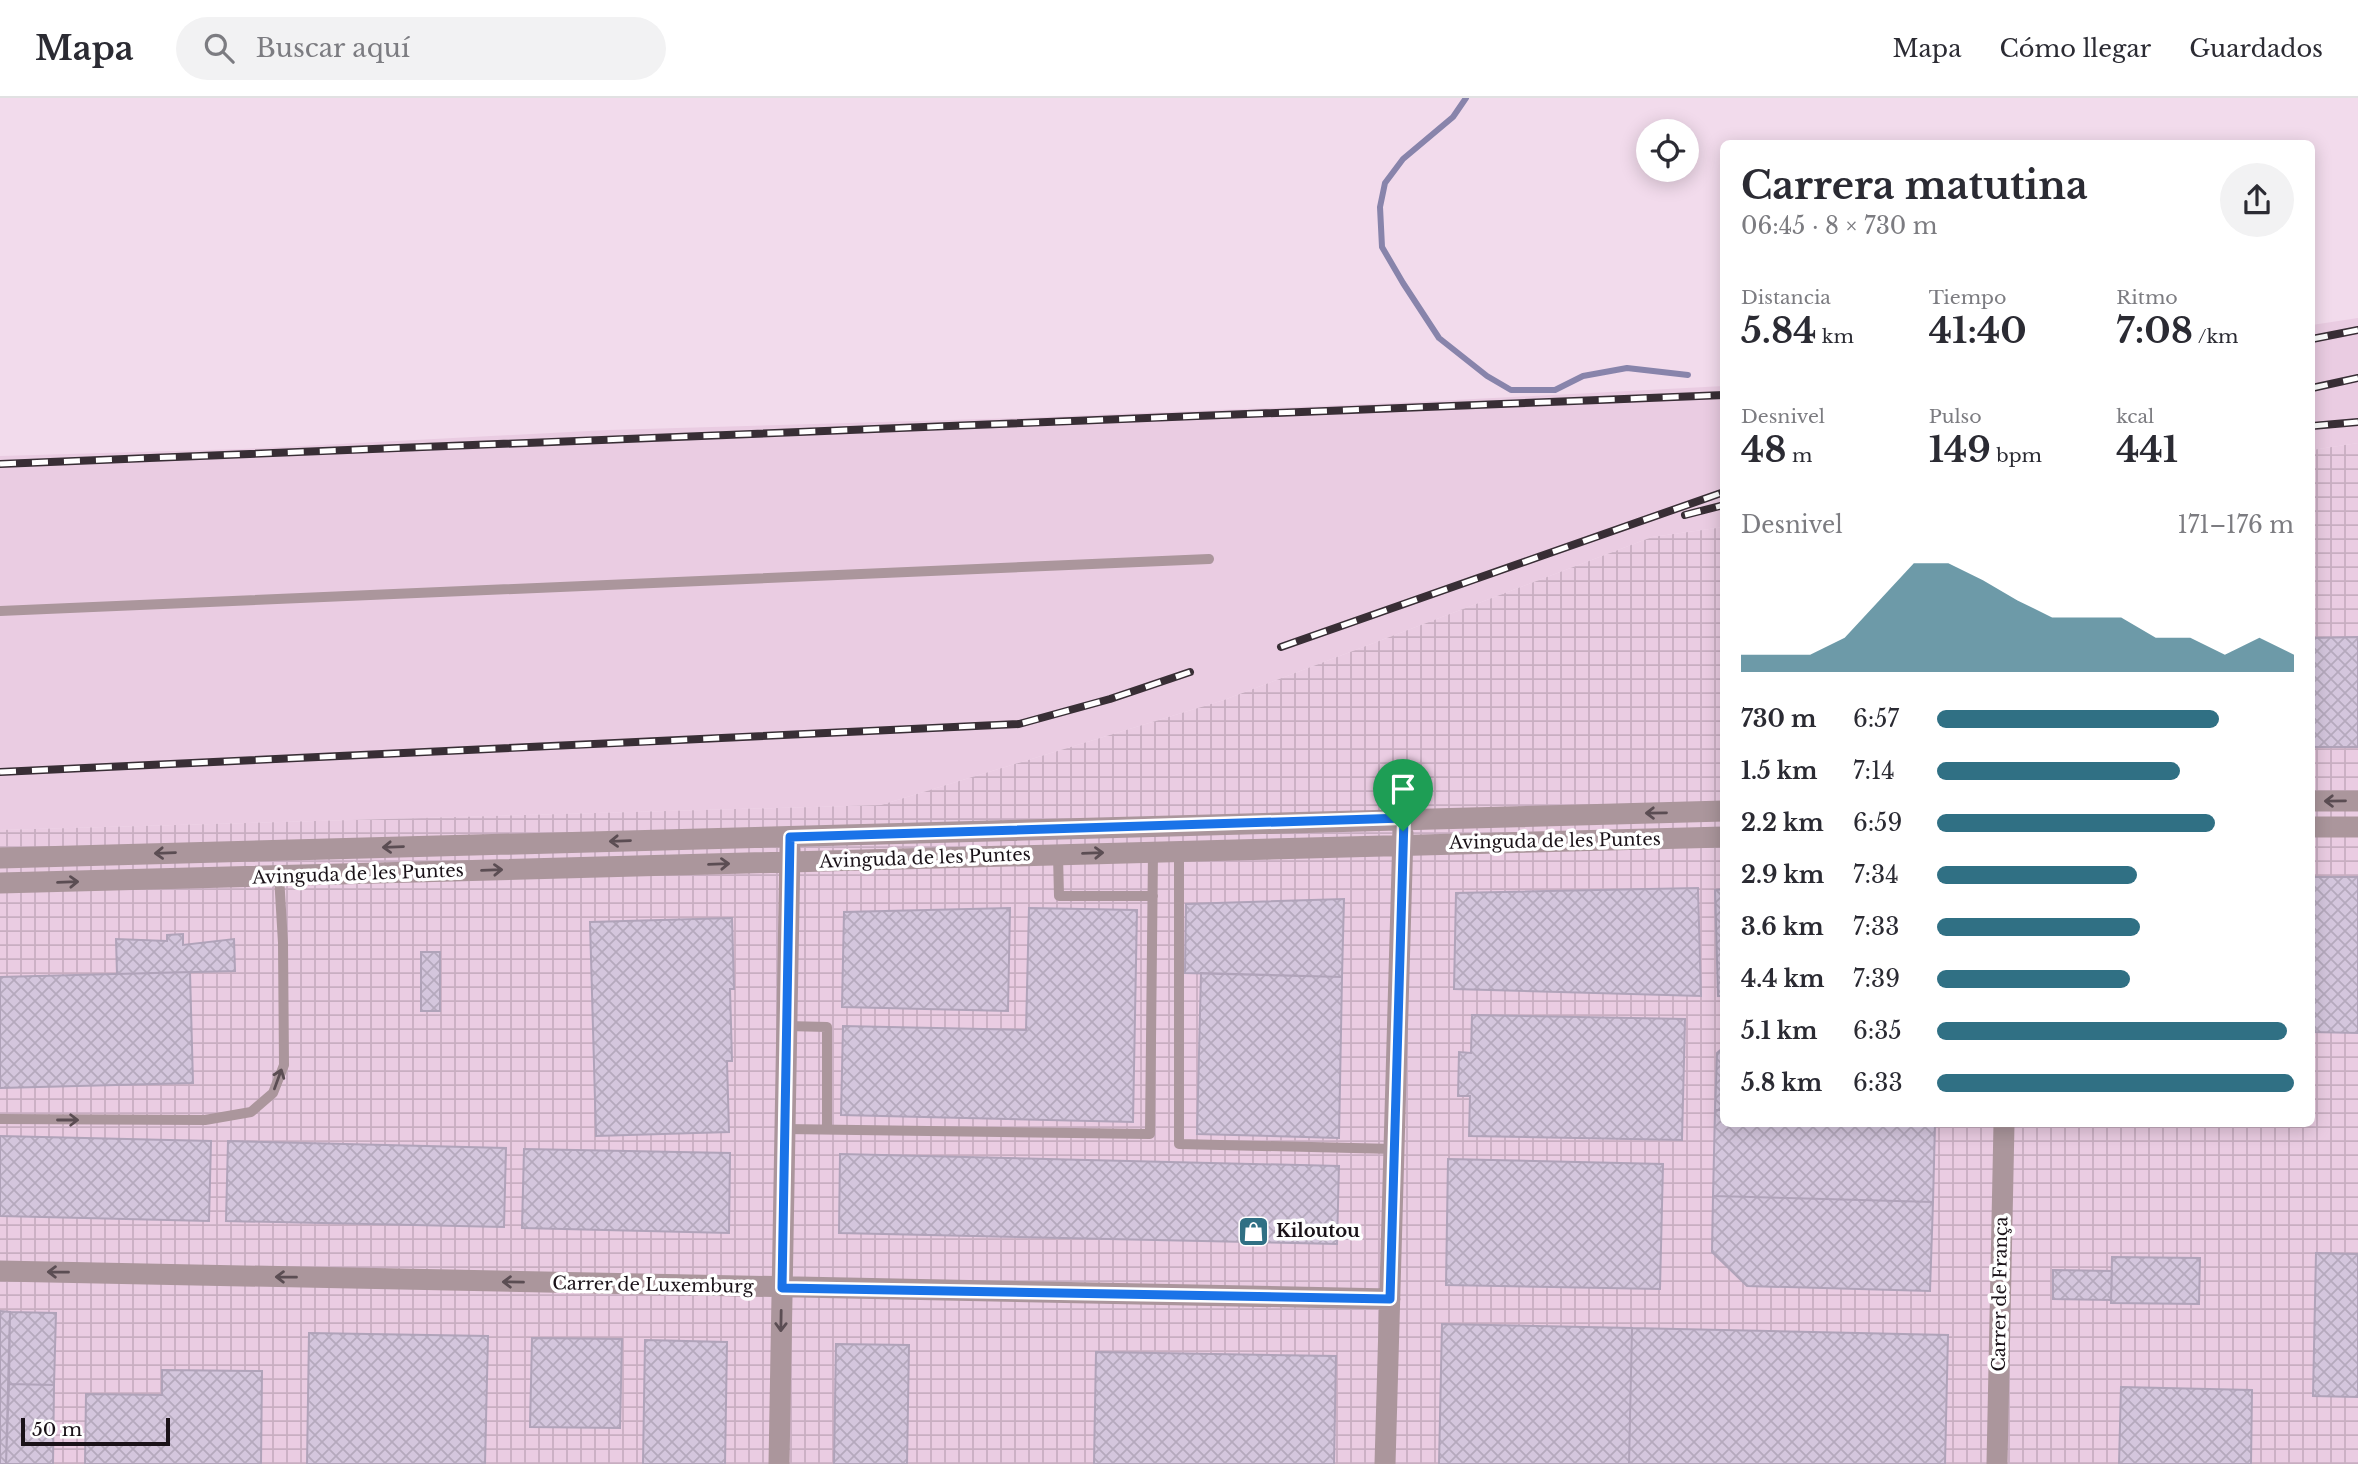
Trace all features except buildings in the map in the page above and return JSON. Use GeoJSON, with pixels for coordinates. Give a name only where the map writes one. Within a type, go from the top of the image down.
{"type":"FeatureCollection","features":[{"type":"Feature","properties":{"kind":"street"},"geometry":{"type":"LineString","coordinates":[[2315,802],[2358,801]]}},
{"type":"Feature","properties":{"kind":"street","name":"Avinguda de les Puntes"},"geometry":{"type":"LineString","coordinates":[[0,858],[1720,811]]}},
{"type":"Feature","properties":{"kind":"street"},"geometry":{"type":"LineString","coordinates":[[1385,1464],[1404,818]]}},
{"type":"Feature","properties":{"kind":"street"},"geometry":{"type":"LineString","coordinates":[[2315,827],[2358,827]]}},
{"type":"Feature","properties":{"kind":"street","name":"Avinguda de les Puntes"},"geometry":{"type":"LineString","coordinates":[[0,883],[1720,836]]}},
{"type":"Feature","properties":{"kind":"street"},"geometry":{"type":"LineString","coordinates":[[779,1464],[790,837]]}},
{"type":"Feature","properties":{"kind":"street","name":"Carrer de França"},"geometry":{"type":"LineString","coordinates":[[1997,1464],[2004,1127]]}},
{"type":"Feature","properties":{"kind":"street","name":"Carrer de Luxemburg"},"geometry":{"type":"LineString","coordinates":[[0,1271],[1390,1299]]}},
{"type":"Feature","properties":{"kind":"lane"},"geometry":{"type":"LineString","coordinates":[[0,611],[1209,559]]}},
{"type":"Feature","properties":{"kind":"lane"},"geometry":{"type":"LineString","coordinates":[[1179,851],[1179,1144],[1394,1149]]}},
{"type":"Feature","properties":{"kind":"lane"},"geometry":{"type":"LineString","coordinates":[[785,1129],[1150,1134],[1153,852]]}},
{"type":"Feature","properties":{"kind":"lane"},"geometry":{"type":"LineString","coordinates":[[1058,855],[1059,896],[1153,896]]}},
{"type":"Feature","properties":{"kind":"lane"},"geometry":{"type":"LineString","coordinates":[[0,1119],[205,1120],[251,1112],[274,1093],[284,1065],[283,943],[279,876]]}},
{"type":"Feature","properties":{"kind":"lane"},"geometry":{"type":"LineString","coordinates":[[787,1026],[827,1027],[827,1129]]}},
{"type":"Feature","properties":{"kind":"shaded area"},"geometry":{"type":"Polygon","coordinates":[[[2358,318],[2358,443],[2315,450],[2315,325],[2358,318]]]}},
{"type":"Feature","properties":{"kind":"shaded area"},"geometry":{"type":"Polygon","coordinates":[[[1720,386],[1720,528],[1652,537],[1224,700],[881,805],[0,830],[0,456],[242,449],[608,430],[1018,418],[1720,386]]]}},
{"type":"Feature","properties":{"kind":"shaded area"},"geometry":{"type":"Polygon","coordinates":[[[2358,443],[2358,1464],[0,1464],[0,830],[881,805],[1224,700],[1652,537],[1720,528],[1720,1127],[2315,1127],[2315,450],[2358,443]]]}},
{"type":"Feature","properties":{"kind":"waterway"},"geometry":{"type":"LineString","coordinates":[[1466,98],[1453,117],[1403,159],[1385,183],[1380,207],[1382,247],[1439,338],[1487,376],[1511,390],[1555,390],[1583,376],[1627,368],[1688,375]]}},
{"type":"Feature","properties":{"kind":"railway"},"geometry":{"type":"LineString","coordinates":[[2315,338],[2358,330]]}},
{"type":"Feature","properties":{"kind":"railway"},"geometry":{"type":"LineString","coordinates":[[2315,387],[2358,378]]}},
{"type":"Feature","properties":{"kind":"railway"},"geometry":{"type":"LineString","coordinates":[[0,464],[1720,395]]}},
{"type":"Feature","properties":{"kind":"railway"},"geometry":{"type":"LineString","coordinates":[[2315,426],[2358,422]]}},
{"type":"Feature","properties":{"kind":"railway"},"geometry":{"type":"LineString","coordinates":[[1281,647],[1720,493]]}},
{"type":"Feature","properties":{"kind":"railway"},"geometry":{"type":"LineString","coordinates":[[1685,515],[1720,506]]}},
{"type":"Feature","properties":{"kind":"railway"},"geometry":{"type":"LineString","coordinates":[[0,772],[1019,724],[1110,699],[1190,672]]}},
{"type":"Feature","properties":{"kind":"place","name":"Kiloutou"},"geometry":{"type":"Point","coordinates":[1253,1231]}},
{"type":"Feature","properties":{"kind":"route"},"geometry":{"type":"LineString","coordinates":[[1404,818],[1403,831],[1390,1299],[782,1288],[790,837],[1404,818]]}}]}
